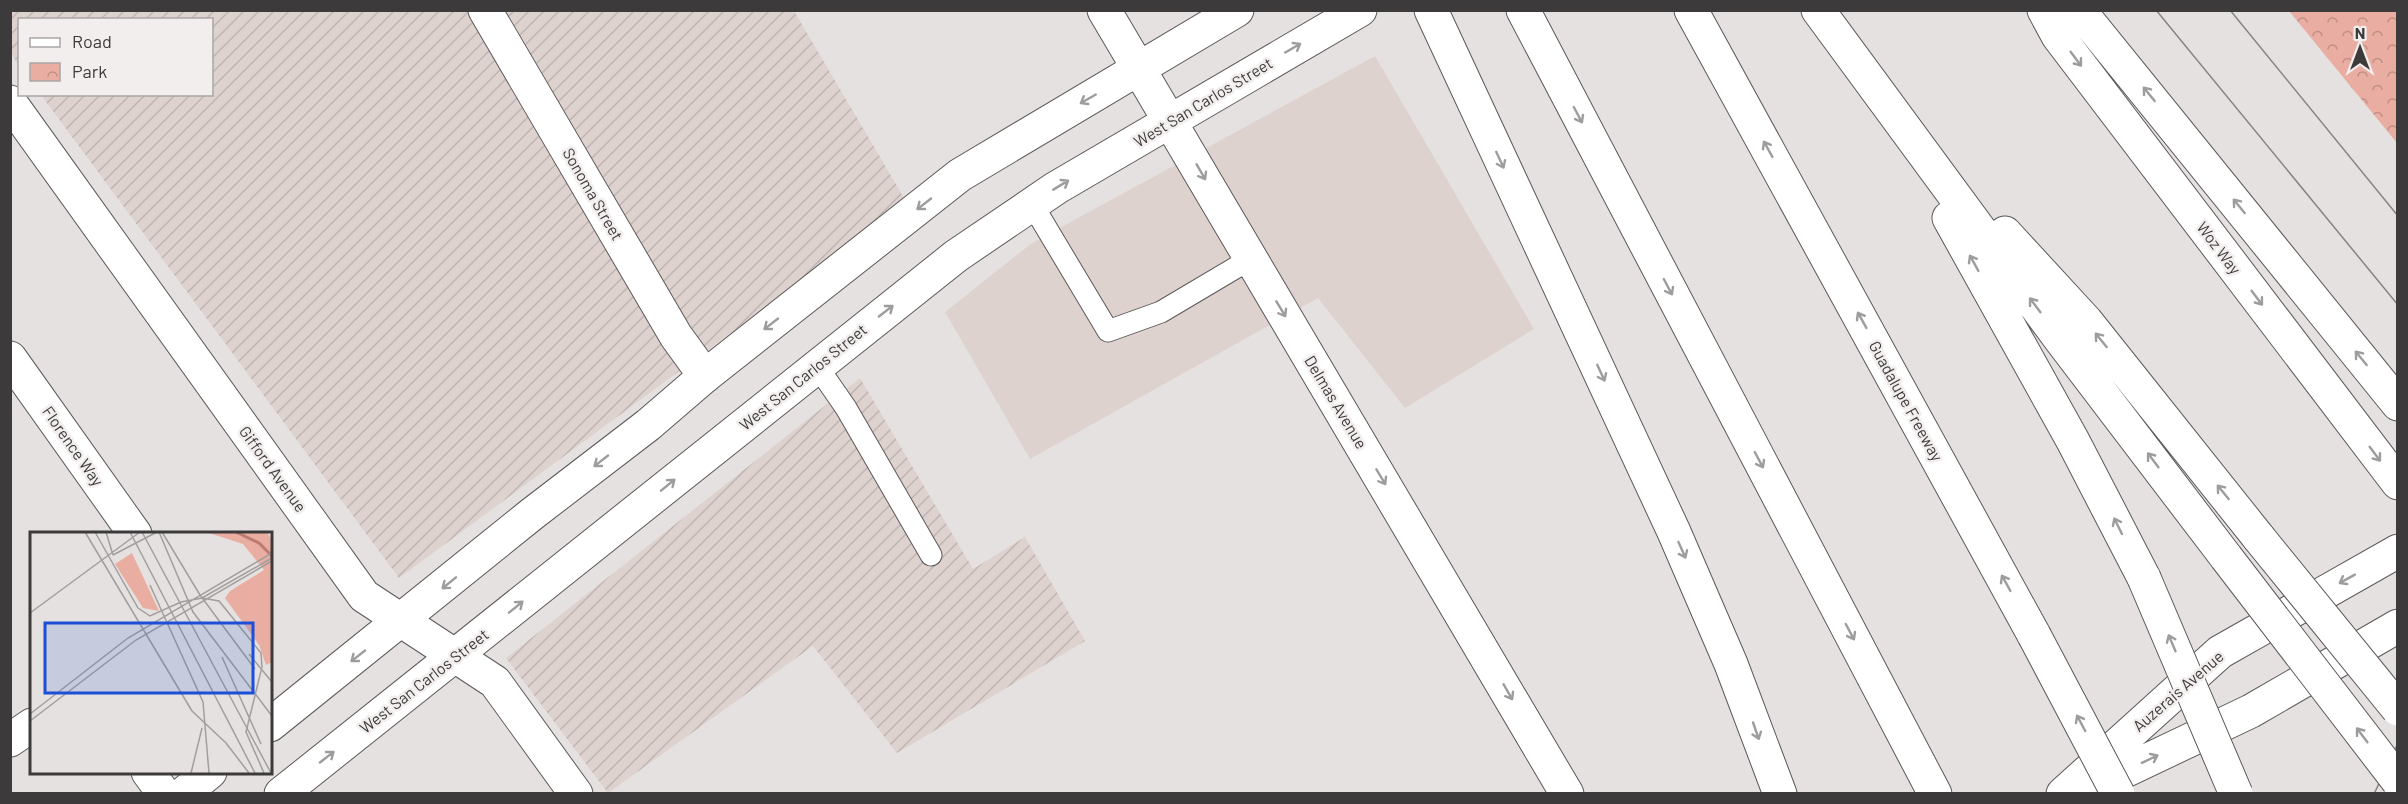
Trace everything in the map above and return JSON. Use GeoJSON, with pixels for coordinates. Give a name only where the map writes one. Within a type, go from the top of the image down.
{"type":"FeatureCollection","features":[{"type":"Feature","properties":{"kind":"main road","name":"Sonoma Street"},"geometry":{"type":"LineString","coordinates":[[485,10],[676,336],[705,376]]}},
{"type":"Feature","properties":{"kind":"main road","name":"Delmas Avenue"},"geometry":{"type":"LineString","coordinates":[[1104,10],[1568,794]]}},
{"type":"Feature","properties":{"kind":"main road"},"geometry":{"type":"LineString","coordinates":[[272,723],[960,175],[1237,10]]}},
{"type":"Feature","properties":{"kind":"main road","name":"West San Carlos Street"},"geometry":{"type":"LineString","coordinates":[[281,794],[956,256],[1032,204],[1360,10]]}},
{"type":"Feature","properties":{"kind":"main road"},"geometry":{"type":"LineString","coordinates":[[1431,10],[1674,532],[1731,664],[1777,790]]}},
{"type":"Feature","properties":{"kind":"main road"},"geometry":{"type":"LineString","coordinates":[[1523,10],[1935,794]]}},
{"type":"Feature","properties":{"kind":"main road","name":"Guadalupe Freeway"},"geometry":{"type":"LineString","coordinates":[[1691,10],[2034,634],[2118,794]]}},
{"type":"Feature","properties":{"kind":"main road"},"geometry":{"type":"LineString","coordinates":[[1818,10],[2226,557],[2397,781]]}},
{"type":"Feature","properties":{"kind":"main road","name":"Woz Way"},"geometry":{"type":"LineString","coordinates":[[2044,10],[2058,36],[2397,483]]}},
{"type":"Feature","properties":{"kind":"main road"},"geometry":{"type":"LineString","coordinates":[[2079,10],[2397,404]]}},
{"type":"Feature","properties":{"kind":"main road"},"geometry":{"type":"LineString","coordinates":[[1884,101],[2086,321],[2397,709]]}},
{"type":"Feature","properties":{"kind":"main road"},"geometry":{"type":"LineString","coordinates":[[1884,101],[2073,441],[2144,578],[2236,794]]}},
{"type":"Feature","properties":{"kind":"main road","name":"Gifford Avenue"},"geometry":{"type":"LineString","coordinates":[[10,102],[364,596],[404,620],[454,657],[495,682],[576,794]]}},
{"type":"Feature","properties":{"kind":"main road","name":"Florence Way"},"geometry":{"type":"LineString","coordinates":[[10,358],[134,532]]}},
{"type":"Feature","properties":{"kind":"main road","name":"Auzerais Avenue"},"geometry":{"type":"LineString","coordinates":[[2063,794],[2220,652],[2397,550]]}},
{"type":"Feature","properties":{"kind":"main road"},"geometry":{"type":"LineString","coordinates":[[2078,794],[2251,711],[2397,626]]}},
{"type":"Feature","properties":{"kind":"main road"},"geometry":{"type":"LineString","coordinates":[[10,740],[30,726]]}},
{"type":"Feature","properties":{"kind":"main road"},"geometry":{"type":"LineString","coordinates":[[149,774],[164,794]]}},
{"type":"Feature","properties":{"kind":"main road"},"geometry":{"type":"LineString","coordinates":[[183,794],[208,774]]}},
{"type":"Feature","properties":{"kind":"lane"},"geometry":{"type":"LineString","coordinates":[[1032,204],[1108,331],[1161,312],[1251,258]]}},
{"type":"Feature","properties":{"kind":"lane"},"geometry":{"type":"LineString","coordinates":[[817,366],[846,408],[931,555]]}},
{"type":"Feature","properties":{"kind":"shaded area"},"geometry":{"type":"Polygon","coordinates":[[[10,11],[794,11],[907,203],[399,578],[42,96],[213,96],[213,18],[18,18],[18,64],[11,53],[10,11]]]}},
{"type":"Feature","properties":{"kind":"shaded area"},"geometry":{"type":"Polygon","coordinates":[[[1375,56],[1534,329],[1405,408],[1318,298],[1030,459],[945,312],[1032,243],[1375,56]]]}},
{"type":"Feature","properties":{"kind":"shaded area"},"geometry":{"type":"Polygon","coordinates":[[[860,378],[973,569],[1025,537],[1085,641],[897,753],[813,646],[608,793],[506,658],[860,378]]]}},
{"type":"Feature","properties":{"kind":"green space"},"geometry":{"type":"Polygon","coordinates":[[[2289,11],[2397,11],[2397,143],[2289,11]]]}},
{"type":"Feature","properties":{"kind":"tram line"},"geometry":{"type":"LineString","coordinates":[[2156,10],[2398,305]]}},
{"type":"Feature","properties":{"kind":"tram line"},"geometry":{"type":"LineString","coordinates":[[2230,10],[2398,216]]}},
{"type":"Feature","properties":{"kind":"tram line"},"geometry":{"type":"LineString","coordinates":[[2374,794],[2398,743]]}}]}
